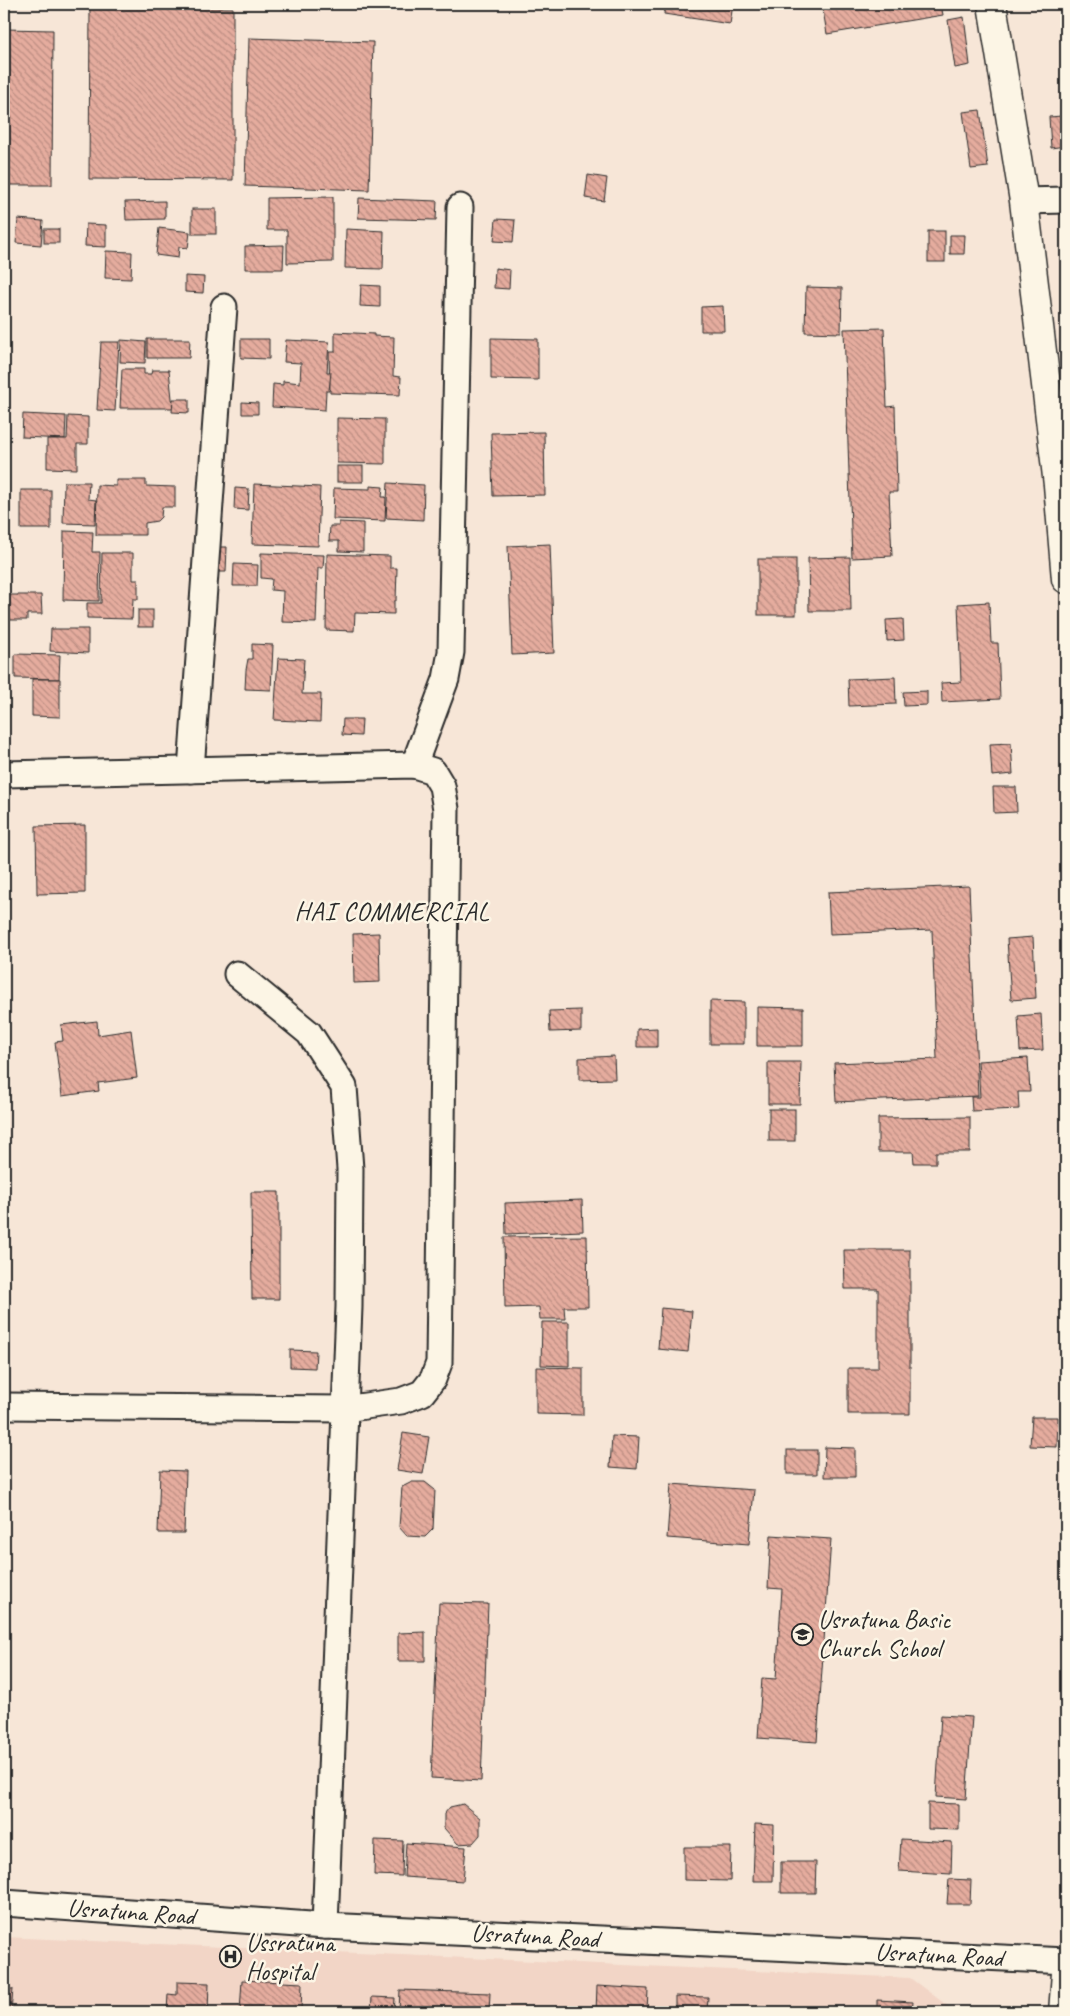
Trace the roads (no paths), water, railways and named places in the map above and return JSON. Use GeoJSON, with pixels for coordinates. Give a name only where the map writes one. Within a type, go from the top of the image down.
{"type":"FeatureCollection","features":[{"type":"Feature","properties":{"kind":"street"},"geometry":{"type":"LineString","coordinates":[[992,4],[1024,201],[1062,484],[1066,580]]}},
{"type":"Feature","properties":{"kind":"street"},"geometry":{"type":"LineString","coordinates":[[1024,201],[1066,200]]}},
{"type":"Feature","properties":{"kind":"street"},"geometry":{"type":"LineString","coordinates":[[414,766],[446,679],[451,652],[460,207]]}},
{"type":"Feature","properties":{"kind":"street"},"geometry":{"type":"LineString","coordinates":[[190,770],[224,307]]}},
{"type":"Feature","properties":{"kind":"street"},"geometry":{"type":"LineString","coordinates":[[4,774],[414,766],[433,771],[442,786],[446,809],[439,1363],[433,1379],[422,1393],[402,1401],[344,1409],[4,1406]]}},
{"type":"Feature","properties":{"kind":"street"},"geometry":{"type":"LineString","coordinates":[[237,974],[309,1034],[344,1087],[350,1169],[349,1307],[325,1926]]}},
{"type":"Feature","properties":{"kind":"street","name":"Usratuna Road"},"geometry":{"type":"LineString","coordinates":[[4,1903],[325,1926],[1066,1961]]}},
{"type":"Feature","properties":{"kind":"street"},"geometry":{"type":"LineString","coordinates":[[1063,2012],[1066,1973]]}},
{"type":"Feature","properties":{"kind":"place","name":"Usratuna Basic Church School"},"geometry":{"type":"Point","coordinates":[802,1634]}},
{"type":"Feature","properties":{"kind":"place","name":"Ussratuna Hospital"},"geometry":{"type":"Point","coordinates":[230,1957]}},
{"type":"Feature","properties":{"kind":"district","name":"HAI COMMERCIAL"},"geometry":{"type":"Point","coordinates":[392,911]}}]}
